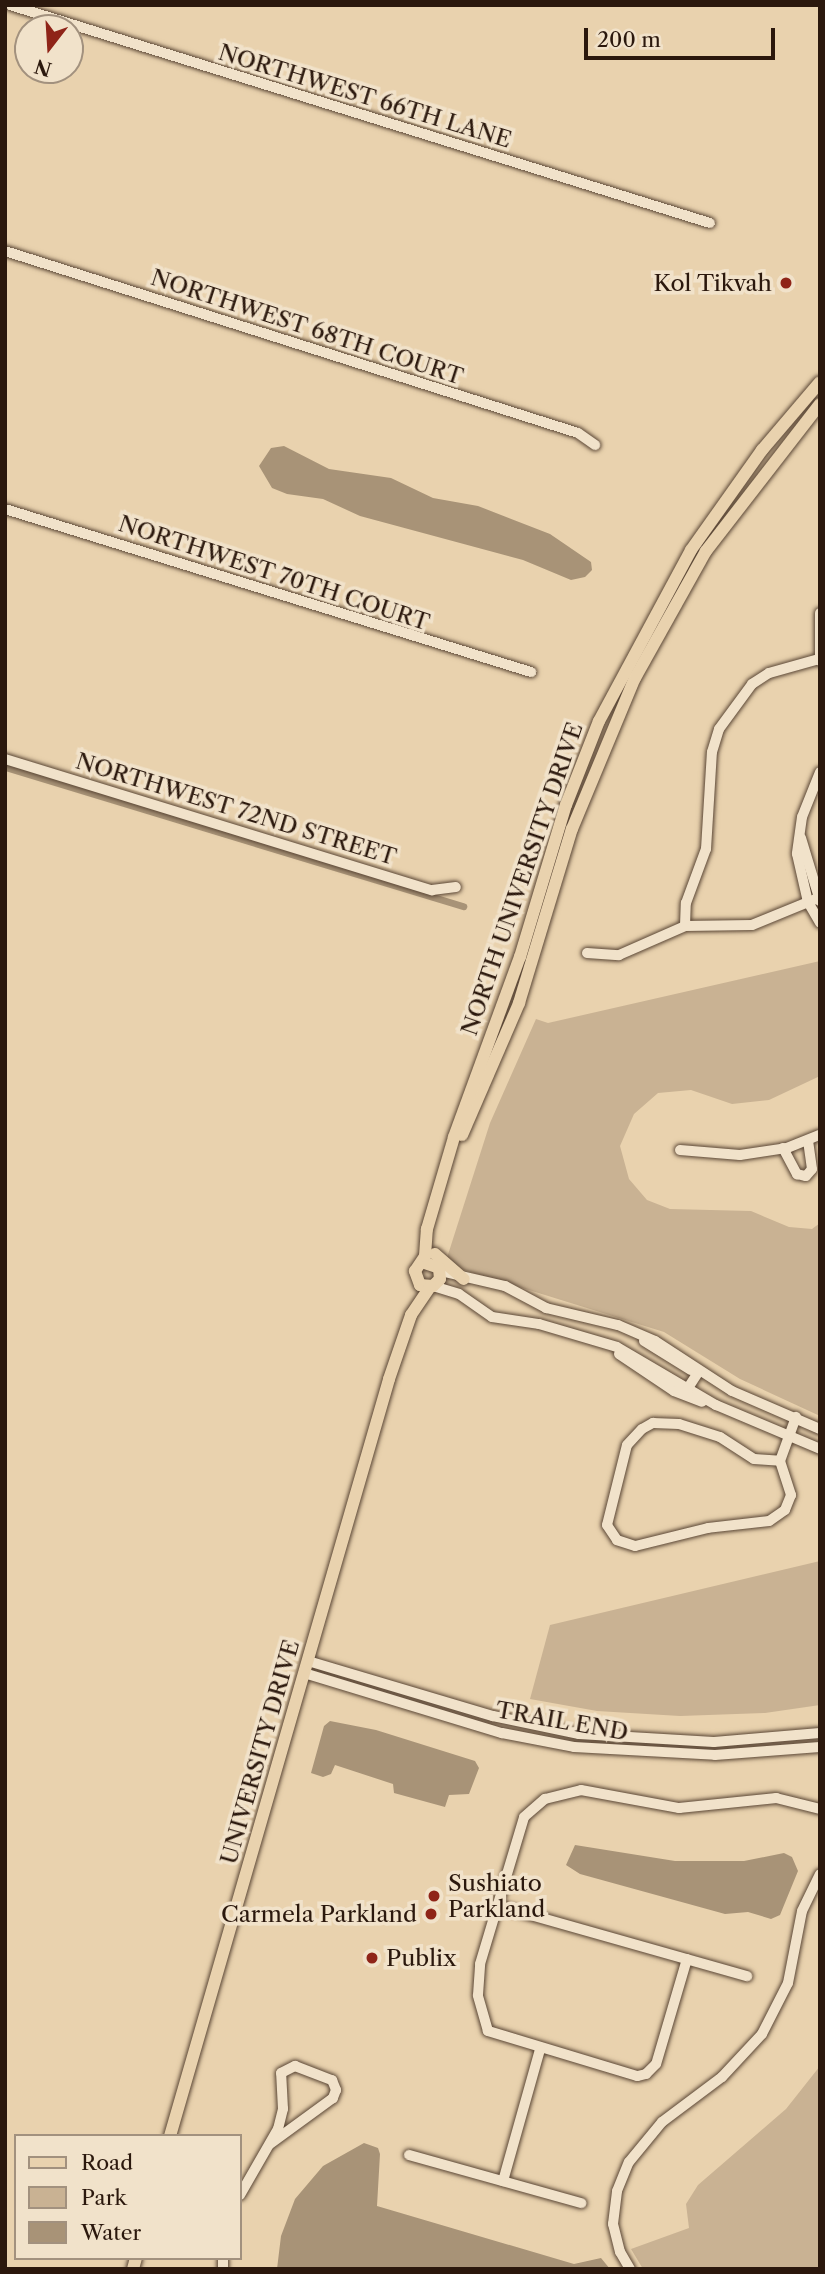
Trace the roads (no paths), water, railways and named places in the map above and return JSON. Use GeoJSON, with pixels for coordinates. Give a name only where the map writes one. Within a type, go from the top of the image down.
{"type":"FeatureCollection","features":[{"type":"Feature","properties":{"kind":"main road","name":"NORTH UNIVERSITY DRIVE"},"geometry":{"type":"LineString","coordinates":[[432,1219],[467,1096],[520,957],[584,757],[662,598],[762,450],[820,382]]}},
{"type":"Feature","properties":{"kind":"main road","name":"NORTH UNIVERSITY DRIVE"},"geometry":{"type":"LineString","coordinates":[[451,1157],[519,1003],[598,760],[674,606],[706,551],[820,404]]}},
{"type":"Feature","properties":{"kind":"main road"},"geometry":{"type":"LineString","coordinates":[[662,598],[674,606]]}},
{"type":"Feature","properties":{"kind":"main road"},"geometry":{"type":"LineString","coordinates":[[432,1219],[439,1269]]}},
{"type":"Feature","properties":{"kind":"main road"},"geometry":{"type":"LineString","coordinates":[[432,1219],[422,1262],[439,1269]]}},
{"type":"Feature","properties":{"kind":"main road"},"geometry":{"type":"LineString","coordinates":[[435,1254],[464,1279]]}},
{"type":"Feature","properties":{"kind":"main road","name":"UNIVERSITY DRIVE"},"geometry":{"type":"LineString","coordinates":[[171,2134],[422,1262]]}},
{"type":"Feature","properties":{"kind":"main road","name":"UNIVERSITY DRIVE"},"geometry":{"type":"LineString","coordinates":[[389,1379],[411,1315],[439,1269]]}},
{"type":"Feature","properties":{"kind":"main road"},"geometry":{"type":"LineString","coordinates":[[416,1279],[431,1286]]}},
{"type":"Feature","properties":{"kind":"street","name":"NORTHWEST 66TH LANE"},"geometry":{"type":"LineString","coordinates":[[10,5],[710,223]]}},
{"type":"Feature","properties":{"kind":"street","name":"NORTHWEST 68TH COURT"},"geometry":{"type":"LineString","coordinates":[[5,251],[578,433],[595,444]]}},
{"type":"Feature","properties":{"kind":"street","name":"NORTHWEST 70TH COURT"},"geometry":{"type":"LineString","coordinates":[[5,509],[531,672]]}},
{"type":"Feature","properties":{"kind":"street"},"geometry":{"type":"LineString","coordinates":[[685,926],[686,903],[706,849],[712,752],[719,729],[752,684],[769,673],[819,660],[820,613]]}},
{"type":"Feature","properties":{"kind":"street","name":"NORTHWEST 72ND STREET"},"geometry":{"type":"LineString","coordinates":[[5,759],[432,890],[456,887]]}},
{"type":"Feature","properties":{"kind":"street"},"geometry":{"type":"LineString","coordinates":[[820,772],[800,835],[820,923]]}},
{"type":"Feature","properties":{"kind":"street"},"geometry":{"type":"LineString","coordinates":[[587,953],[619,955],[685,926],[752,925],[815,900]]}},
{"type":"Feature","properties":{"kind":"street"},"geometry":{"type":"LineString","coordinates":[[680,1150],[720,1155],[783,1148],[807,1142],[820,1135]]}},
{"type":"Feature","properties":{"kind":"street"},"geometry":{"type":"LineString","coordinates":[[783,1148],[797,1174],[806,1176],[812,1169],[807,1142]]}},
{"type":"Feature","properties":{"kind":"street"},"geometry":{"type":"LineString","coordinates":[[439,1269],[464,1279],[505,1286],[546,1308],[655,1341],[732,1391]]}},
{"type":"Feature","properties":{"kind":"street"},"geometry":{"type":"LineString","coordinates":[[431,1286],[459,1294],[492,1317],[573,1334],[645,1360],[716,1405]]}},
{"type":"Feature","properties":{"kind":"street"},"geometry":{"type":"LineString","coordinates":[[573,1334],[579,1318]]}},
{"type":"Feature","properties":{"kind":"street"},"geometry":{"type":"LineString","coordinates":[[605,1324],[697,1374],[820,1429]]}},
{"type":"Feature","properties":{"kind":"street"},"geometry":{"type":"LineString","coordinates":[[600,1343],[674,1391],[716,1405],[820,1449]]}},
{"type":"Feature","properties":{"kind":"street"},"geometry":{"type":"LineString","coordinates":[[688,1388],[697,1374]]}},
{"type":"Feature","properties":{"kind":"street"},"geometry":{"type":"LineString","coordinates":[[780,1461],[754,1458],[699,1429],[653,1423],[627,1445],[607,1525],[617,1541],[635,1546],[706,1528],[769,1521],[785,1510],[790,1495],[780,1461],[796,1417]]}},
{"type":"Feature","properties":{"kind":"street","name":"TRAIL END"},"geometry":{"type":"LineString","coordinates":[[306,1667],[494,1716],[579,1734],[714,1742],[820,1733]]}},
{"type":"Feature","properties":{"kind":"street","name":"TRAIL END"},"geometry":{"type":"LineString","coordinates":[[306,1667],[502,1733],[574,1747],[715,1755],[820,1747]]}},
{"type":"Feature","properties":{"kind":"street"},"geometry":{"type":"LineString","coordinates":[[687,1959],[652,2070],[636,2076],[488,2031],[480,2011],[480,1964],[499,1906],[519,1828],[545,1799],[582,1790],[679,1808],[776,1798],[820,1809]]}},
{"type":"Feature","properties":{"kind":"street"},"geometry":{"type":"LineString","coordinates":[[630,2269],[620,2252],[613,2224],[617,2191],[629,2162],[650,2134],[722,2077],[762,2034],[788,1983],[802,1911],[820,1874]]}},
{"type":"Feature","properties":{"kind":"street"},"geometry":{"type":"LineString","coordinates":[[499,1906],[747,1976]]}},
{"type":"Feature","properties":{"kind":"street"},"geometry":{"type":"LineString","coordinates":[[503,2181],[540,2049]]}},
{"type":"Feature","properties":{"kind":"street"},"geometry":{"type":"LineString","coordinates":[[242,2192],[270,2144],[283,2109],[281,2073],[295,2066],[332,2080],[336,2090],[333,2098],[270,2144]]}},
{"type":"Feature","properties":{"kind":"street"},"geometry":{"type":"LineString","coordinates":[[409,2155],[580,2203]]}},
{"type":"Feature","properties":{"kind":"water"},"geometry":{"type":"Polygon","coordinates":[[[284,446],[329,469],[391,478],[433,498],[478,506],[550,534],[591,562],[592,570],[585,577],[571,580],[523,560],[360,516],[323,499],[287,494],[272,488],[259,466],[271,448],[284,446]]]}},
{"type":"Feature","properties":{"kind":"water"},"geometry":{"type":"Polygon","coordinates":[[[330,1721],[376,1730],[475,1761],[479,1768],[469,1794],[449,1795],[445,1807],[394,1793],[393,1784],[335,1765],[331,1774],[323,1777],[311,1773],[324,1726],[330,1721]]]}},
{"type":"Feature","properties":{"kind":"water"},"geometry":{"type":"Polygon","coordinates":[[[575,1845],[675,1861],[744,1861],[784,1853],[792,1857],[798,1871],[780,1915],[771,1919],[748,1912],[725,1914],[580,1874],[566,1865],[575,1845]]]}},
{"type":"Feature","properties":{"kind":"water"},"geometry":{"type":"Polygon","coordinates":[[[364,2143],[378,2148],[380,2154],[377,2206],[574,2264],[601,2258],[610,2269],[277,2269],[281,2236],[295,2199],[323,2166],[364,2143]]]}},
{"type":"Feature","properties":{"kind":"waterway"},"geometry":{"type":"LineString","coordinates":[[5,767],[463,906]]}},
{"type":"Feature","properties":{"kind":"place","name":"Kol Tikvah"},"geometry":{"type":"Point","coordinates":[786,283]}},
{"type":"Feature","properties":{"kind":"place","name":"Sushiato Parkland"},"geometry":{"type":"Point","coordinates":[434,1896]}},
{"type":"Feature","properties":{"kind":"place","name":"Carmela Parkland"},"geometry":{"type":"Point","coordinates":[431,1914]}},
{"type":"Feature","properties":{"kind":"place","name":"Publix"},"geometry":{"type":"Point","coordinates":[372,1958]}}]}
